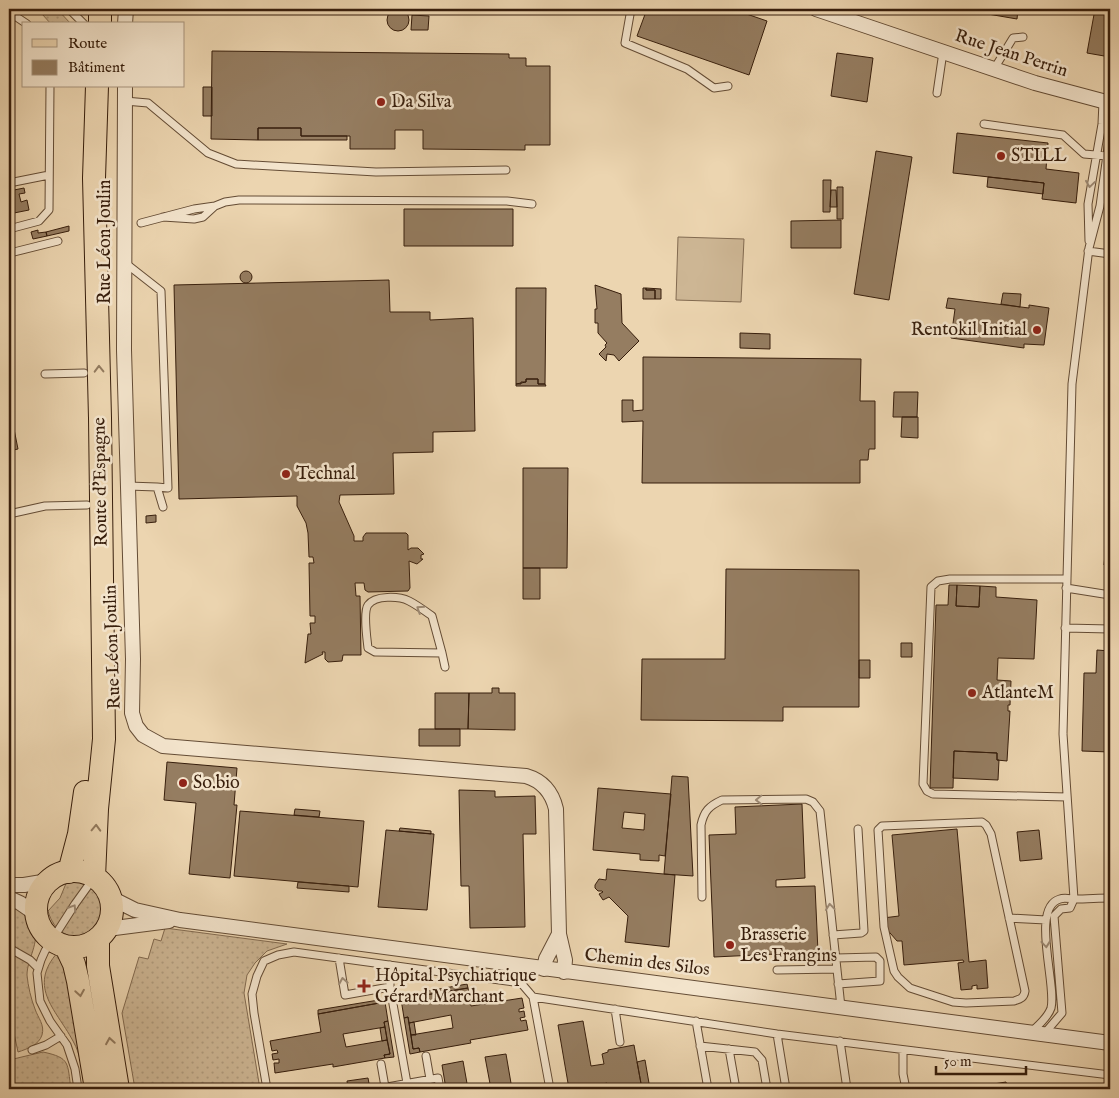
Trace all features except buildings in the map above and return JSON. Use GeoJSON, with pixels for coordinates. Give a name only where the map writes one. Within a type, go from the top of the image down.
{"type":"FeatureCollection","features":[{"type":"Feature","properties":{"kind":"main road"},"geometry":{"type":"LineString","coordinates":[[84,22],[86,9]]}},
{"type":"Feature","properties":{"kind":"main road"},"geometry":{"type":"LineString","coordinates":[[100,9],[100,22]]}},
{"type":"Feature","properties":{"kind":"main road","name":"Route d'Espagne"},"geometry":{"type":"LineString","coordinates":[[69,872],[79,834],[89,772],[90,638],[79,190],[83,88]]}},
{"type":"Feature","properties":{"kind":"main road","name":"Route d'Espagne"},"geometry":{"type":"LineString","coordinates":[[94,877],[97,809],[104,739],[100,410],[94,178],[97,88]]}},
{"type":"Feature","properties":{"kind":"main road"},"geometry":{"type":"LineString","coordinates":[[96,1089],[74,964],[59,944],[42,930],[36,914],[37,902],[41,891],[48,881],[58,875],[69,872],[82,872],[94,877],[105,886],[111,898],[112,914],[103,934],[96,959],[118,1089]]}},
{"type":"Feature","properties":{"kind":"main road"},"geometry":{"type":"LineString","coordinates":[[59,944],[77,948],[88,945],[103,934]]}},
{"type":"Feature","properties":{"kind":"street"},"geometry":{"type":"LineString","coordinates":[[125,22],[126,9]]}},
{"type":"Feature","properties":{"kind":"street","name":"Rue Jean Perrin"},"geometry":{"type":"LineString","coordinates":[[816,9],[1035,83],[1107,102]]}},
{"type":"Feature","properties":{"kind":"street","name":"Rue Léon Joulin"},"geometry":{"type":"LineString","coordinates":[[125,88],[124,368],[133,659],[132,712],[136,726],[142,735],[163,746],[526,776],[536,779],[554,798],[556,809],[559,934],[565,960],[564,972]]}},
{"type":"Feature","properties":{"kind":"street"},"geometry":{"type":"LineString","coordinates":[[9,886],[24,886],[48,881]]}},
{"type":"Feature","properties":{"kind":"street"},"geometry":{"type":"LineString","coordinates":[[9,898],[20,902],[36,914]]}},
{"type":"Feature","properties":{"kind":"street","name":"Chemin des Silos"},"geometry":{"type":"LineString","coordinates":[[111,898],[135,910],[180,920],[291,933],[564,972],[1110,1043]]}},
{"type":"Feature","properties":{"kind":"street","name":"Chemin des Silos"},"geometry":{"type":"LineString","coordinates":[[103,934],[180,920]]}},
{"type":"Feature","properties":{"kind":"street","name":"Rue Léon Joulin"},"geometry":{"type":"LineString","coordinates":[[544,969],[546,958],[559,934]]}},
{"type":"Feature","properties":{"kind":"lane"},"geometry":{"type":"LineString","coordinates":[[69,9],[82,22]]}},
{"type":"Feature","properties":{"kind":"lane"},"geometry":{"type":"LineString","coordinates":[[631,9],[625,43],[687,69],[714,88],[728,86]]}},
{"type":"Feature","properties":{"kind":"lane"},"geometry":{"type":"LineString","coordinates":[[9,12],[23,22]]}},
{"type":"Feature","properties":{"kind":"lane"},"geometry":{"type":"LineString","coordinates":[[994,69],[1013,38],[1022,37]]}},
{"type":"Feature","properties":{"kind":"lane"},"geometry":{"type":"LineString","coordinates":[[937,93],[943,52]]}},
{"type":"Feature","properties":{"kind":"lane"},"geometry":{"type":"LineString","coordinates":[[9,230],[39,221],[49,210],[50,88]]}},
{"type":"Feature","properties":{"kind":"lane"},"geometry":{"type":"LineString","coordinates":[[125,101],[148,103],[208,153],[236,164],[376,172],[506,170]]}},
{"type":"Feature","properties":{"kind":"lane"},"geometry":{"type":"LineString","coordinates":[[1089,250],[1088,204],[1107,102]]}},
{"type":"Feature","properties":{"kind":"lane"},"geometry":{"type":"LineString","coordinates":[[984,124],[1063,135],[1084,154],[1107,156]]}},
{"type":"Feature","properties":{"kind":"lane"},"geometry":{"type":"LineString","coordinates":[[1038,1033],[1062,1014],[1054,916],[1061,910],[1070,908],[1074,899],[1063,734],[1072,384],[1089,250],[1100,206],[1110,133]]}},
{"type":"Feature","properties":{"kind":"lane"},"geometry":{"type":"LineString","coordinates":[[9,183],[49,175]]}},
{"type":"Feature","properties":{"kind":"lane"},"geometry":{"type":"LineString","coordinates":[[141,223],[163,217],[194,219],[203,216],[215,206],[239,200],[507,201],[532,204]]}},
{"type":"Feature","properties":{"kind":"lane"},"geometry":{"type":"LineString","coordinates":[[10,253],[58,241]]}},
{"type":"Feature","properties":{"kind":"lane"},"geometry":{"type":"LineString","coordinates":[[1089,250],[1110,254]]}},
{"type":"Feature","properties":{"kind":"lane"},"geometry":{"type":"LineString","coordinates":[[124,262],[161,291],[168,488],[128,486]]}},
{"type":"Feature","properties":{"kind":"lane"},"geometry":{"type":"LineString","coordinates":[[44,374],[84,373]]}},
{"type":"Feature","properties":{"kind":"lane"},"geometry":{"type":"LineString","coordinates":[[157,487],[163,507]]}},
{"type":"Feature","properties":{"kind":"lane"},"geometry":{"type":"LineString","coordinates":[[9,514],[45,506],[87,505]]}},
{"type":"Feature","properties":{"kind":"lane"},"geometry":{"type":"LineString","coordinates":[[1066,579],[950,579],[938,581],[930,586],[923,784],[927,791],[933,794],[1067,796]]}},
{"type":"Feature","properties":{"kind":"lane"},"geometry":{"type":"LineString","coordinates":[[1066,588],[1110,596]]}},
{"type":"Feature","properties":{"kind":"lane"},"geometry":{"type":"LineString","coordinates":[[442,653],[375,652],[368,648],[366,612],[368,605],[376,599],[408,600],[432,616],[446,667]]}},
{"type":"Feature","properties":{"kind":"lane"},"geometry":{"type":"LineString","coordinates":[[1065,628],[1110,629]]}},
{"type":"Feature","properties":{"kind":"lane"},"geometry":{"type":"LineString","coordinates":[[702,897],[701,825],[704,814],[711,805],[722,800],[806,799],[813,802],[820,811],[841,1007]]}},
{"type":"Feature","properties":{"kind":"lane"},"geometry":{"type":"LineString","coordinates":[[982,822],[986,824],[991,834],[1009,918],[1025,991],[1024,996],[1014,1000],[959,1003],[910,988],[903,983],[894,971],[884,927],[879,827],[982,822]]}},
{"type":"Feature","properties":{"kind":"lane"},"geometry":{"type":"LineString","coordinates":[[833,935],[861,933],[864,931],[858,829]]}},
{"type":"Feature","properties":{"kind":"lane"},"geometry":{"type":"LineString","coordinates":[[78,1089],[70,1053],[40,1001],[36,979],[41,960],[59,944],[75,904],[94,877]]}},
{"type":"Feature","properties":{"kind":"lane"},"geometry":{"type":"LineString","coordinates":[[1038,1033],[1042,1021],[1051,1009],[1046,935],[1046,920],[1050,906],[1060,898],[1110,898]]}},
{"type":"Feature","properties":{"kind":"lane"},"geometry":{"type":"LineString","coordinates":[[1009,918],[1046,920]]}},
{"type":"Feature","properties":{"kind":"lane"},"geometry":{"type":"LineString","coordinates":[[9,948],[30,960],[38,968]]}},
{"type":"Feature","properties":{"kind":"lane"},"geometry":{"type":"LineString","coordinates":[[268,1089],[252,994],[264,961],[278,955],[294,952],[521,983],[533,997],[550,1089]]}},
{"type":"Feature","properties":{"kind":"lane"},"geometry":{"type":"LineString","coordinates":[[339,958],[345,995],[390,988]]}},
{"type":"Feature","properties":{"kind":"lane"},"geometry":{"type":"LineString","coordinates":[[836,958],[876,958],[880,961],[880,981],[838,984]]}},
{"type":"Feature","properties":{"kind":"lane"},"geometry":{"type":"LineString","coordinates":[[390,965],[390,988],[407,1083]]}},
{"type":"Feature","properties":{"kind":"lane"},"geometry":{"type":"LineString","coordinates":[[777,970],[837,969]]}},
{"type":"Feature","properties":{"kind":"lane"},"geometry":{"type":"LineString","coordinates":[[533,997],[777,1034],[1110,1075]]}},
{"type":"Feature","properties":{"kind":"lane"},"geometry":{"type":"LineString","coordinates":[[615,1009],[620,1042]]}},
{"type":"Feature","properties":{"kind":"lane"},"geometry":{"type":"LineString","coordinates":[[696,1022],[708,1089]]}},
{"type":"Feature","properties":{"kind":"lane"},"geometry":{"type":"LineString","coordinates":[[777,1034],[786,1089]]}},
{"type":"Feature","properties":{"kind":"lane"},"geometry":{"type":"LineString","coordinates":[[32,1050],[46,1045],[61,1036]]}},
{"type":"Feature","properties":{"kind":"lane"},"geometry":{"type":"LineString","coordinates":[[840,1041],[847,1089]]}},
{"type":"Feature","properties":{"kind":"lane"},"geometry":{"type":"LineString","coordinates":[[700,1046],[755,1052],[762,1060],[767,1089]]}},
{"type":"Feature","properties":{"kind":"lane"},"geometry":{"type":"LineString","coordinates":[[729,1049],[736,1089]]}},
{"type":"Feature","properties":{"kind":"lane"},"geometry":{"type":"LineString","coordinates":[[904,1050],[903,1074],[906,1089]]}},
{"type":"Feature","properties":{"kind":"lane"},"geometry":{"type":"LineString","coordinates":[[426,1056],[430,1079]]}},
{"type":"Feature","properties":{"kind":"lane"},"geometry":{"type":"LineString","coordinates":[[381,1064],[384,1087]]}},
{"type":"Feature","properties":{"kind":"lane"},"geometry":{"type":"LineString","coordinates":[[376,1089],[438,1078],[440,1089]]}},
{"type":"Feature","properties":{"kind":"shaded area"},"geometry":{"type":"Polygon","coordinates":[[[32,9],[57,9],[69,22],[49,22],[42,14],[32,9]]]}},
{"type":"Feature","properties":{"kind":"shaded area"},"geometry":{"type":"Polygon","coordinates":[[[678,237],[744,239],[741,302],[676,300],[678,237]]]}},
{"type":"Feature","properties":{"kind":"shaded area"},"geometry":{"type":"Polygon","coordinates":[[[76,879],[85,881],[99,890],[103,898],[105,910],[102,921],[95,930],[86,935],[75,936],[64,933],[55,925],[48,911],[60,898],[67,881],[76,879]]]}},
{"type":"Feature","properties":{"kind":"shaded area"},"geometry":{"type":"Polygon","coordinates":[[[9,905],[17,908],[30,918],[34,926],[35,939],[27,975],[32,1001],[43,1028],[42,1035],[38,1041],[18,1052],[9,1010],[9,905]]]}},
{"type":"Feature","properties":{"kind":"shaded area"},"geometry":{"type":"Polygon","coordinates":[[[165,928],[287,944],[267,951],[255,963],[247,975],[244,993],[260,1089],[135,1089],[122,1013],[139,957],[148,959],[154,939],[161,941],[165,928]]]}},
{"type":"Feature","properties":{"kind":"shaded area"},"geometry":{"type":"Polygon","coordinates":[[[58,952],[66,962],[83,1073],[76,1046],[53,1010],[45,988],[45,977],[49,965],[58,952]]]}},
{"type":"Feature","properties":{"kind":"shaded area"},"geometry":{"type":"Polygon","coordinates":[[[43,1052],[63,1059],[68,1067],[71,1089],[9,1089],[9,1060],[43,1052]]]}},
{"type":"Feature","properties":{"kind":"place","name":"Da Silva"},"geometry":{"type":"Point","coordinates":[381,102]}},
{"type":"Feature","properties":{"kind":"place","name":"STILL"},"geometry":{"type":"Point","coordinates":[1001,156]}},
{"type":"Feature","properties":{"kind":"place","name":"Rentokil Initial"},"geometry":{"type":"Point","coordinates":[1037,330]}},
{"type":"Feature","properties":{"kind":"place","name":"Technal"},"geometry":{"type":"Point","coordinates":[286,474]}},
{"type":"Feature","properties":{"kind":"place","name":"AtlanteM"},"geometry":{"type":"Point","coordinates":[972,693]}},
{"type":"Feature","properties":{"kind":"place","name":"So.bio"},"geometry":{"type":"Point","coordinates":[183,783]}},
{"type":"Feature","properties":{"kind":"place","name":"Brasserie Les Frangins"},"geometry":{"type":"Point","coordinates":[730,945]}},
{"type":"Feature","properties":{"kind":"place","name":"Hôpital Psychiatrique Gérard Marchant"},"geometry":{"type":"Point","coordinates":[364,986]}}]}
